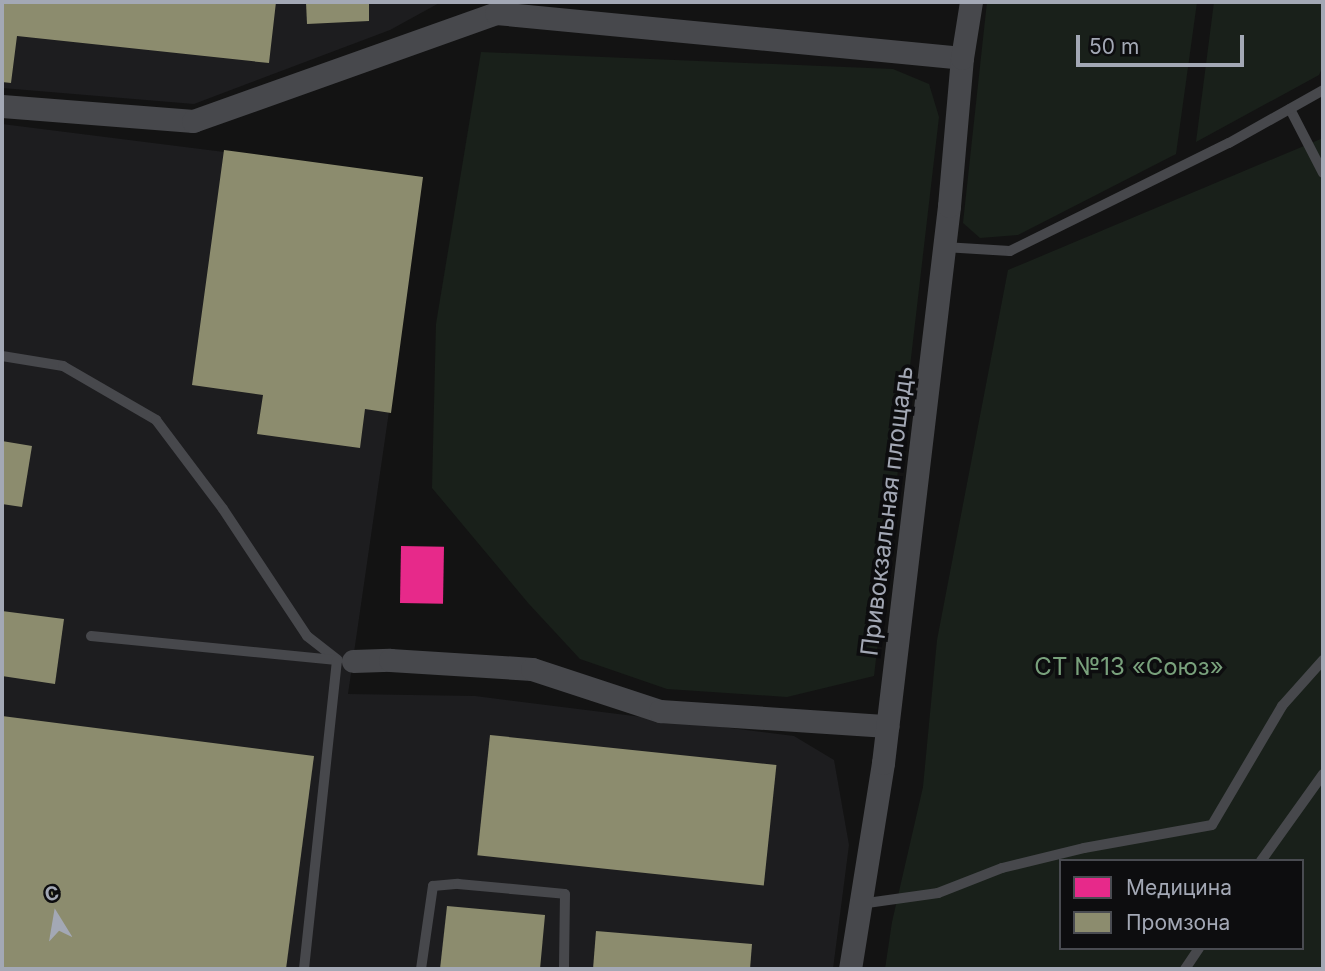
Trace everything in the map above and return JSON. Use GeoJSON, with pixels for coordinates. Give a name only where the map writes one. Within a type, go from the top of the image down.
{"type":"FeatureCollection","features":[{"type":"Feature","properties":{"kind":"street","name":"Привокзальная площадь"},"geometry":{"type":"LineString","coordinates":[[850,969],[888,726],[944,247],[962,58],[971,2]]}},
{"type":"Feature","properties":{"kind":"street"},"geometry":{"type":"LineString","coordinates":[[2,106],[193,121],[496,13],[962,58]]}},
{"type":"Feature","properties":{"kind":"street"},"geometry":{"type":"LineString","coordinates":[[345,661],[390,660],[532,669],[660,711],[888,726]]}},
{"type":"Feature","properties":{"kind":"lane"},"geometry":{"type":"LineString","coordinates":[[944,247],[1010,251],[1229,143],[1323,90]]}},
{"type":"Feature","properties":{"kind":"lane"},"geometry":{"type":"LineString","coordinates":[[1290,108],[1323,173]]}},
{"type":"Feature","properties":{"kind":"lane"},"geometry":{"type":"LineString","coordinates":[[2,356],[63,366],[156,419],[223,509],[307,636],[345,661]]}},
{"type":"Feature","properties":{"kind":"lane"},"geometry":{"type":"LineString","coordinates":[[91,636],[345,661]]}},
{"type":"Feature","properties":{"kind":"lane"},"geometry":{"type":"LineString","coordinates":[[860,904],[938,893],[1002,868],[1212,825],[1282,706],[1323,660]]}},
{"type":"Feature","properties":{"kind":"lane"},"geometry":{"type":"LineString","coordinates":[[304,969],[345,661]]}},
{"type":"Feature","properties":{"kind":"lane"},"geometry":{"type":"LineString","coordinates":[[1262,859],[1323,774]]}},
{"type":"Feature","properties":{"kind":"lane"},"geometry":{"type":"LineString","coordinates":[[421,969],[433,886],[458,884],[565,894],[564,969]]}},
{"type":"Feature","properties":{"kind":"lane"},"geometry":{"type":"LineString","coordinates":[[1185,969],[1198,950]]}},
{"type":"Feature","properties":{"kind":"shaded area"},"geometry":{"type":"Polygon","coordinates":[[[2,2],[441,2],[390,30],[194,104],[2,88],[2,2]]]}},
{"type":"Feature","properties":{"kind":"shaded area"},"geometry":{"type":"Polygon","coordinates":[[[2,124],[423,177],[348,694],[475,696],[794,736],[834,760],[849,845],[833,969],[2,969],[2,124]]]}},
{"type":"Feature","properties":{"kind":"green space"},"geometry":{"type":"Polygon","coordinates":[[[987,2],[1197,2],[1176,154],[1018,235],[980,238],[963,223],[987,2]]]}},
{"type":"Feature","properties":{"kind":"green space"},"geometry":{"type":"Polygon","coordinates":[[[1214,2],[1323,2],[1323,66],[1319,75],[1196,142],[1214,2]]]}},
{"type":"Feature","properties":{"kind":"green space"},"geometry":{"type":"Polygon","coordinates":[[[481,52],[893,69],[929,84],[939,117],[874,676],[787,697],[667,689],[580,659],[529,604],[432,488],[436,324],[481,52]]]}},
{"type":"Feature","properties":{"kind":"green space","name":"СТ №13 «Союз»"},"geometry":{"type":"Polygon","coordinates":[[[1323,138],[1323,969],[885,969],[892,922],[923,787],[937,640],[1008,270],[1323,138]]]}},
{"type":"Feature","properties":{"kind":"building: Медицина"},"geometry":{"type":"Polygon","coordinates":[[[401,546],[444,547],[443,604],[400,603],[401,546]]]}},
{"type":"Feature","properties":{"kind":"building: Промзона"},"geometry":{"type":"Polygon","coordinates":[[[2,2],[276,2],[269,63],[17,36],[11,83],[2,82],[2,2]]]}},
{"type":"Feature","properties":{"kind":"building: Промзона"},"geometry":{"type":"Polygon","coordinates":[[[306,2],[369,2],[369,21],[307,24],[306,2]]]}},
{"type":"Feature","properties":{"kind":"building: Промзона"},"geometry":{"type":"Polygon","coordinates":[[[224,150],[423,177],[391,413],[365,409],[360,448],[257,434],[263,395],[192,385],[224,150]]]}},
{"type":"Feature","properties":{"kind":"building: Промзона"},"geometry":{"type":"Polygon","coordinates":[[[2,441],[32,446],[22,507],[2,504],[2,441]]]}},
{"type":"Feature","properties":{"kind":"building: Промзона"},"geometry":{"type":"Polygon","coordinates":[[[2,611],[64,619],[55,684],[2,676],[2,611]]]}},
{"type":"Feature","properties":{"kind":"building: Промзона"},"geometry":{"type":"Polygon","coordinates":[[[2,716],[314,756],[286,969],[2,969],[2,716]]]}},
{"type":"Feature","properties":{"kind":"building: Промзона"},"geometry":{"type":"Polygon","coordinates":[[[490,735],[776,765],[764,885],[477,855],[490,735]]]}},
{"type":"Feature","properties":{"kind":"building: Промзона"},"geometry":{"type":"Polygon","coordinates":[[[447,906],[545,915],[540,969],[440,969],[447,906]]]}},
{"type":"Feature","properties":{"kind":"building: Промзона"},"geometry":{"type":"Polygon","coordinates":[[[596,931],[752,944],[750,969],[593,969],[596,931]]]}}]}
